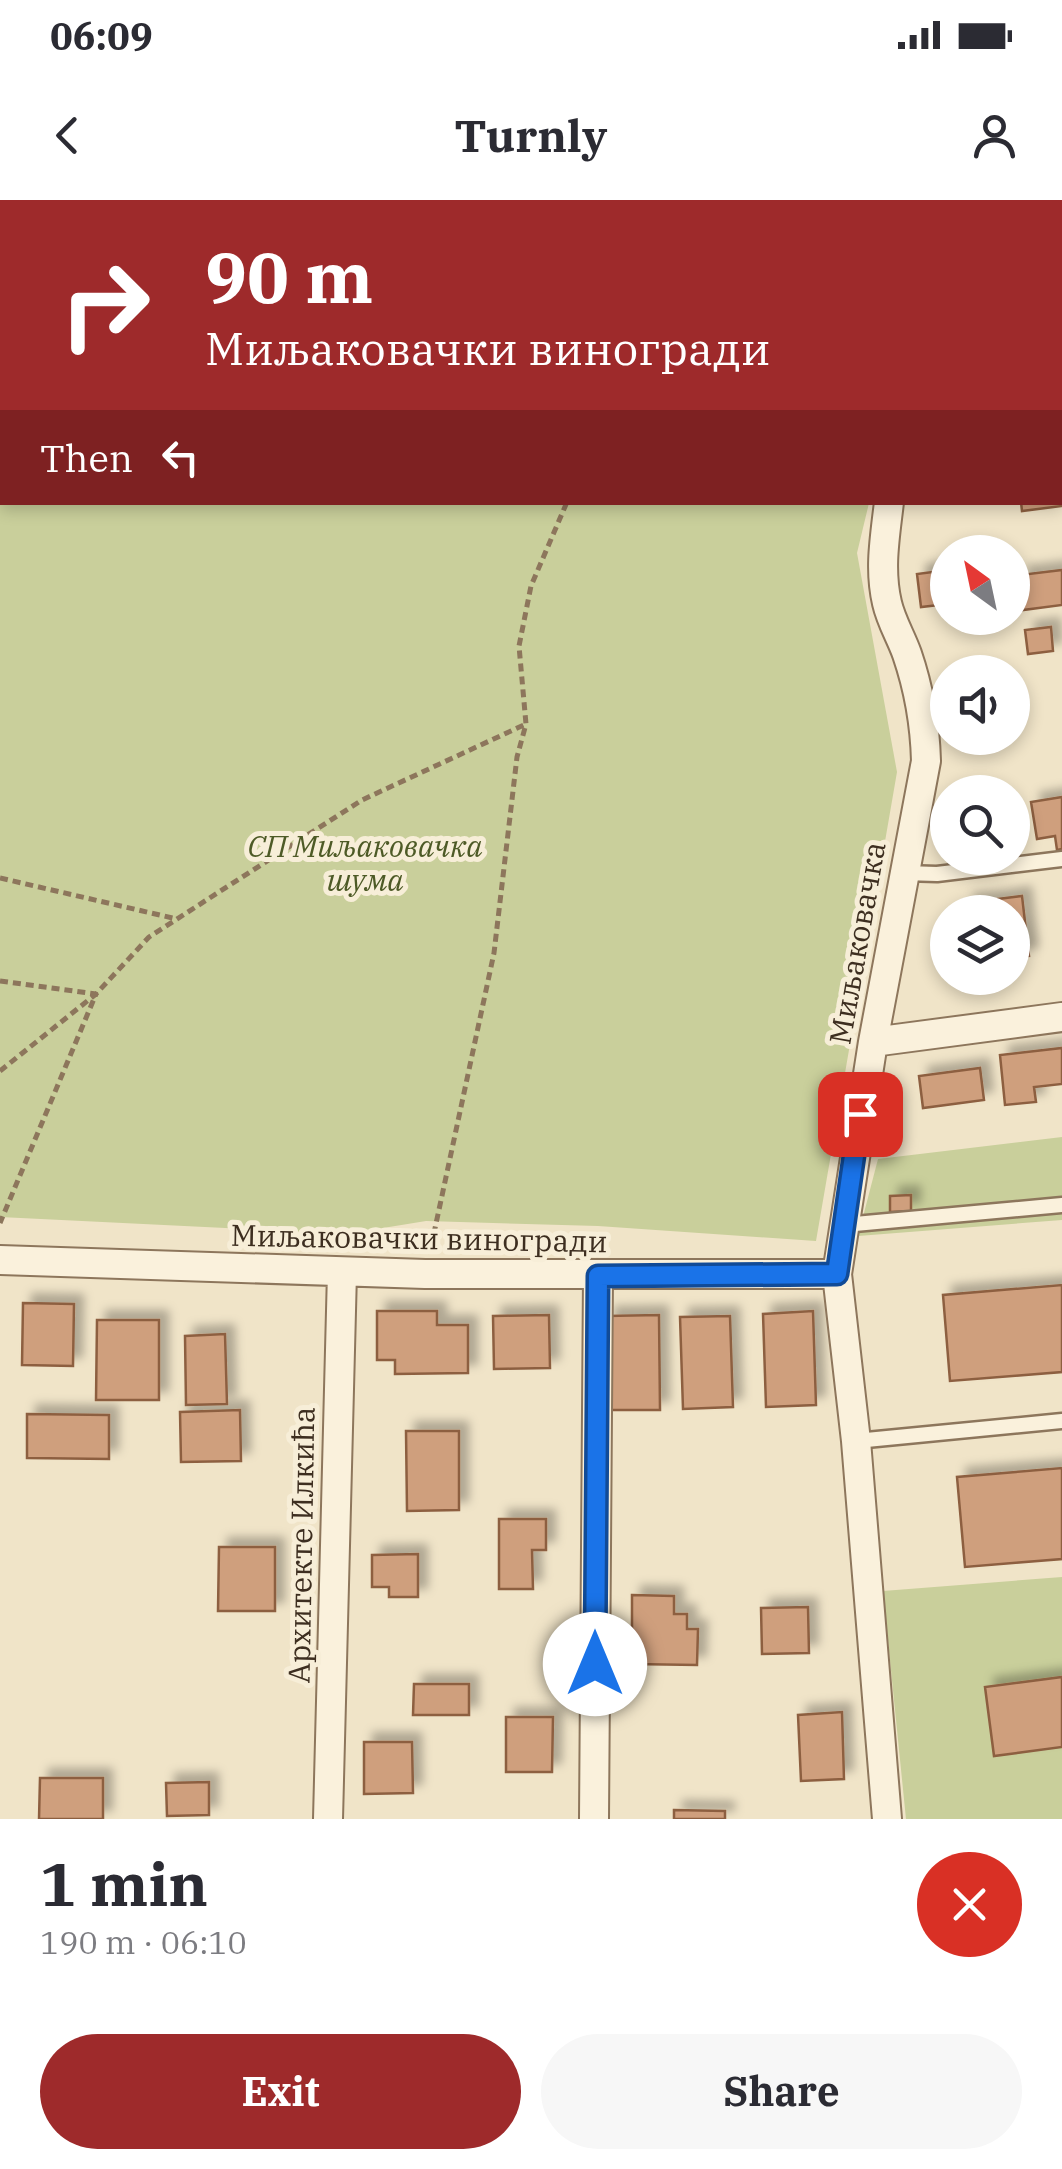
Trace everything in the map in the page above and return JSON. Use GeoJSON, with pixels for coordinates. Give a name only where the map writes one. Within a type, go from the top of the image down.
{"type":"FeatureCollection","features":[{"type":"Feature","properties":{"kind":"street","name":"Миљаковачка"},"geometry":{"type":"LineString","coordinates":[[887,1819],[856,1441],[837,1274],[902,874],[926,761],[916,682],[883,582],[888,505]]}},
{"type":"Feature","properties":{"kind":"street"},"geometry":{"type":"LineString","coordinates":[[873,1042],[1062,1017]]}},
{"type":"Feature","properties":{"kind":"street","name":"Миљаковачки виногради"},"geometry":{"type":"LineString","coordinates":[[0,1260],[425,1274],[837,1274]]}},
{"type":"Feature","properties":{"kind":"street","name":"Архитекте Илкића"},"geometry":{"type":"LineString","coordinates":[[328,1819],[342,1272]]}},
{"type":"Feature","properties":{"kind":"street"},"geometry":{"type":"LineString","coordinates":[[594,1819],[598,1276]]}},
{"type":"Feature","properties":{"kind":"lane"},"geometry":{"type":"LineString","coordinates":[[902,874],[937,874],[1062,860]]}},
{"type":"Feature","properties":{"kind":"lane"},"geometry":{"type":"LineString","coordinates":[[844,1225],[1062,1205]]}},
{"type":"Feature","properties":{"kind":"lane"},"geometry":{"type":"LineString","coordinates":[[856,1441],[1062,1421]]}},
{"type":"Feature","properties":{"kind":"path"},"geometry":{"type":"LineString","coordinates":[[425,1274],[494,953],[516,757],[526,724],[519,646],[531,586],[566,505]]}},
{"type":"Feature","properties":{"kind":"path"},"geometry":{"type":"LineString","coordinates":[[0,1071],[96,994],[149,938],[177,919],[362,800],[526,724]]}},
{"type":"Feature","properties":{"kind":"path"},"geometry":{"type":"LineString","coordinates":[[0,878],[177,919]]}},
{"type":"Feature","properties":{"kind":"path"},"geometry":{"type":"LineString","coordinates":[[0,982],[96,994]]}},
{"type":"Feature","properties":{"kind":"path"},"geometry":{"type":"LineString","coordinates":[[0,1223],[96,994]]}},
{"type":"Feature","properties":{"kind":"green space","name":"СП Миљаковачка шума"},"geometry":{"type":"Polygon","coordinates":[[[0,505],[869,505],[857,553],[897,772],[816,1241],[598,1226],[426,1221],[346,1234],[0,1217],[0,505]]]}},
{"type":"Feature","properties":{"kind":"green space"},"geometry":{"type":"Polygon","coordinates":[[[1062,1137],[1062,1220],[858,1236],[878,1159],[1062,1137]]]}},
{"type":"Feature","properties":{"kind":"green space"},"geometry":{"type":"Polygon","coordinates":[[[1062,1577],[1062,1819],[906,1819],[883,1591],[1062,1577]]]}},
{"type":"Feature","properties":{"kind":"building"},"geometry":{"type":"Polygon","coordinates":[[[1021,505],[1062,505],[1062,506],[1022,511],[1021,505]]]}},
{"type":"Feature","properties":{"kind":"building"},"geometry":{"type":"Polygon","coordinates":[[[1062,570],[1062,605],[1030,609],[1030,574],[1062,570]]]}},
{"type":"Feature","properties":{"kind":"building"},"geometry":{"type":"Polygon","coordinates":[[[930,572],[930,606],[921,607],[917,574],[930,572]]]}},
{"type":"Feature","properties":{"kind":"building"},"geometry":{"type":"Polygon","coordinates":[[[1051,627],[1053,651],[1028,654],[1026,635],[1030,635],[1030,629],[1051,627]]]}},
{"type":"Feature","properties":{"kind":"building"},"geometry":{"type":"Polygon","coordinates":[[[1062,797],[1062,849],[1057,850],[1055,836],[1037,839],[1031,802],[1062,797]]]}},
{"type":"Feature","properties":{"kind":"building"},"geometry":{"type":"Polygon","coordinates":[[[1062,1048],[1062,1084],[1034,1087],[1036,1102],[1005,1105],[1000,1055],[1062,1048]]]}},
{"type":"Feature","properties":{"kind":"building"},"geometry":{"type":"Polygon","coordinates":[[[980,1068],[984,1100],[923,1108],[919,1076],[980,1068]]]}},
{"type":"Feature","properties":{"kind":"building"},"geometry":{"type":"Polygon","coordinates":[[[911,1195],[911,1211],[890,1212],[890,1196],[911,1195]]]}},
{"type":"Feature","properties":{"kind":"building"},"geometry":{"type":"Polygon","coordinates":[[[1062,1285],[1062,1372],[950,1381],[943,1295],[1062,1285]]]}},
{"type":"Feature","properties":{"kind":"building"},"geometry":{"type":"Polygon","coordinates":[[[23,1303],[74,1304],[73,1366],[22,1365],[23,1303]]]}},
{"type":"Feature","properties":{"kind":"building"},"geometry":{"type":"Polygon","coordinates":[[[377,1311],[437,1311],[437,1325],[468,1325],[468,1373],[395,1374],[395,1360],[377,1360],[377,1311]]]}},
{"type":"Feature","properties":{"kind":"building"},"geometry":{"type":"Polygon","coordinates":[[[813,1311],[816,1405],[766,1407],[763,1314],[813,1311]]]}},
{"type":"Feature","properties":{"kind":"building"},"geometry":{"type":"Polygon","coordinates":[[[549,1315],[550,1368],[494,1369],[493,1316],[549,1315]]]}},
{"type":"Feature","properties":{"kind":"building"},"geometry":{"type":"Polygon","coordinates":[[[659,1315],[660,1410],[608,1410],[606,1316],[659,1315]]]}},
{"type":"Feature","properties":{"kind":"building"},"geometry":{"type":"Polygon","coordinates":[[[730,1316],[733,1407],[683,1409],[680,1317],[730,1316]]]}},
{"type":"Feature","properties":{"kind":"building"},"geometry":{"type":"Polygon","coordinates":[[[97,1320],[159,1320],[159,1400],[96,1400],[97,1320]]]}},
{"type":"Feature","properties":{"kind":"building"},"geometry":{"type":"Polygon","coordinates":[[[225,1334],[227,1404],[186,1405],[185,1336],[225,1334]]]}},
{"type":"Feature","properties":{"kind":"building"},"geometry":{"type":"Polygon","coordinates":[[[240,1410],[241,1461],[181,1462],[180,1412],[240,1410]]]}},
{"type":"Feature","properties":{"kind":"building"},"geometry":{"type":"Polygon","coordinates":[[[27,1414],[109,1415],[109,1459],[27,1458],[27,1414]]]}},
{"type":"Feature","properties":{"kind":"building"},"geometry":{"type":"Polygon","coordinates":[[[406,1431],[459,1431],[459,1510],[407,1511],[406,1431]]]}},
{"type":"Feature","properties":{"kind":"building"},"geometry":{"type":"Polygon","coordinates":[[[1062,1468],[1062,1559],[965,1567],[957,1477],[1062,1468]]]}},
{"type":"Feature","properties":{"kind":"building"},"geometry":{"type":"Polygon","coordinates":[[[499,1519],[546,1519],[546,1550],[532,1550],[533,1589],[499,1589],[499,1519]]]}},
{"type":"Feature","properties":{"kind":"building"},"geometry":{"type":"Polygon","coordinates":[[[219,1547],[275,1547],[275,1611],[218,1611],[219,1547]]]}},
{"type":"Feature","properties":{"kind":"building"},"geometry":{"type":"Polygon","coordinates":[[[418,1554],[418,1597],[389,1597],[389,1587],[372,1587],[372,1555],[418,1554]]]}},
{"type":"Feature","properties":{"kind":"building"},"geometry":{"type":"Polygon","coordinates":[[[632,1595],[674,1596],[674,1614],[687,1614],[687,1629],[698,1629],[697,1665],[632,1664],[632,1595]]]}},
{"type":"Feature","properties":{"kind":"building"},"geometry":{"type":"Polygon","coordinates":[[[808,1607],[809,1653],[762,1654],[761,1608],[808,1607]]]}},
{"type":"Feature","properties":{"kind":"building"},"geometry":{"type":"Polygon","coordinates":[[[1062,1677],[1062,1747],[994,1756],[985,1687],[1062,1677]]]}},
{"type":"Feature","properties":{"kind":"building"},"geometry":{"type":"Polygon","coordinates":[[[414,1684],[469,1684],[469,1715],[413,1715],[414,1684]]]}},
{"type":"Feature","properties":{"kind":"building"},"geometry":{"type":"Polygon","coordinates":[[[842,1712],[844,1779],[801,1781],[798,1715],[842,1712]]]}},
{"type":"Feature","properties":{"kind":"building"},"geometry":{"type":"Polygon","coordinates":[[[506,1717],[553,1717],[552,1772],[506,1772],[506,1717]]]}},
{"type":"Feature","properties":{"kind":"building"},"geometry":{"type":"Polygon","coordinates":[[[364,1742],[412,1742],[413,1793],[364,1794],[364,1742]]]}},
{"type":"Feature","properties":{"kind":"building"},"geometry":{"type":"Polygon","coordinates":[[[40,1778],[103,1778],[103,1819],[39,1819],[40,1778]]]}},
{"type":"Feature","properties":{"kind":"building"},"geometry":{"type":"Polygon","coordinates":[[[209,1782],[209,1815],[167,1816],[166,1783],[209,1782]]]}},
{"type":"Feature","properties":{"kind":"building"},"geometry":{"type":"Polygon","coordinates":[[[674,1810],[725,1811],[725,1819],[674,1819],[674,1810]]]}},
{"type":"Feature","properties":{"kind":"route"},"geometry":{"type":"LineString","coordinates":[[595,1664],[598,1276],[837,1274],[860,1114]]}}]}
